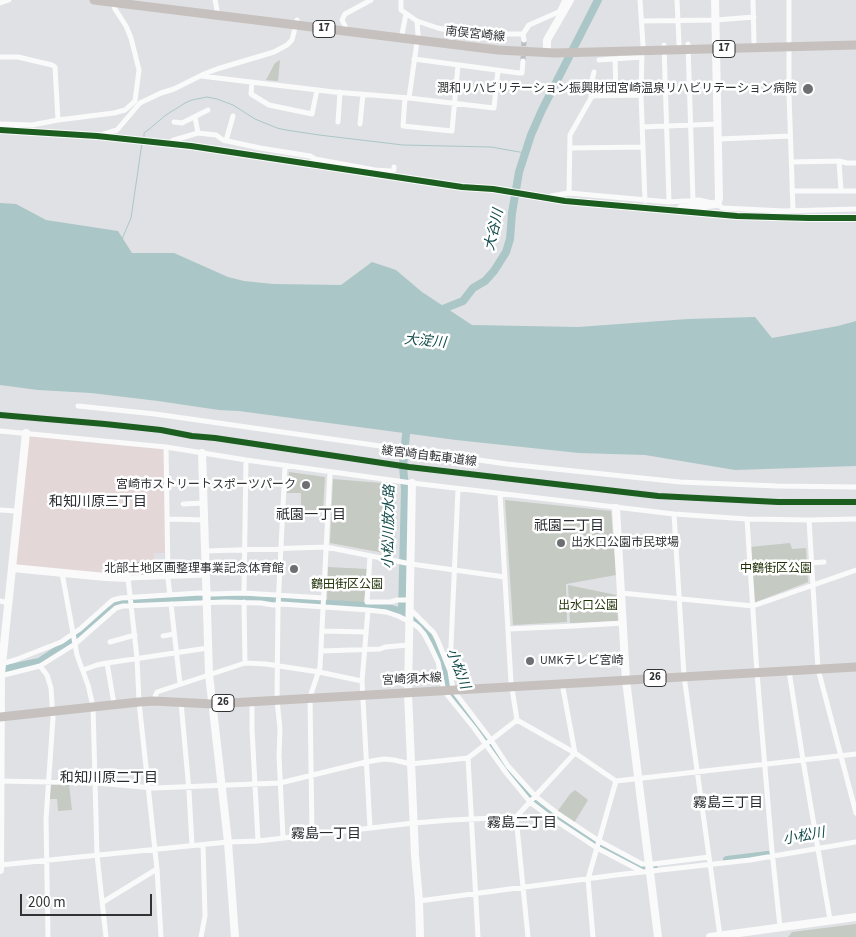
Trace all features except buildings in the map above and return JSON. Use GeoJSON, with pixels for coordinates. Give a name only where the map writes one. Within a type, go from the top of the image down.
{"type":"FeatureCollection","features":[{"type":"Feature","properties":{"kind":"main road","name":"南俣宮崎線"},"geometry":{"type":"LineString","coordinates":[[94,0],[297,23],[498,50],[550,50]]}},
{"type":"Feature","properties":{"kind":"main road","name":"南俣宮崎線"},"geometry":{"type":"LineString","coordinates":[[141,0],[216,13]]}},
{"type":"Feature","properties":{"kind":"main road","name":"南俣宮崎線"},"geometry":{"type":"LineString","coordinates":[[417,38],[451,35],[502,45],[596,53],[642,51],[685,46],[789,44],[856,39]]}},
{"type":"Feature","properties":{"kind":"main road","name":"南俣宮崎線"},"geometry":{"type":"LineString","coordinates":[[716,46],[754,42],[856,45]]}},
{"type":"Feature","properties":{"kind":"main road","name":"宮崎須木線"},"geometry":{"type":"LineString","coordinates":[[1,717],[152,701],[212,704],[856,667]]}},
{"type":"Feature","properties":{"kind":"street"},"geometry":{"type":"LineString","coordinates":[[0,3],[9,0]]}},
{"type":"Feature","properties":{"kind":"street"},"geometry":{"type":"LineString","coordinates":[[215,0],[216,13]]}},
{"type":"Feature","properties":{"kind":"street"},"geometry":{"type":"LineString","coordinates":[[345,29],[342,20],[345,14],[371,0]]}},
{"type":"Feature","properties":{"kind":"street"},"geometry":{"type":"LineString","coordinates":[[401,0],[401,10],[406,14],[417,21],[451,35],[523,34]]}},
{"type":"Feature","properties":{"kind":"street"},"geometry":{"type":"LineString","coordinates":[[562,11],[565,0]]}},
{"type":"Feature","properties":{"kind":"street"},"geometry":{"type":"LineString","coordinates":[[550,50],[547,40],[549,34],[570,0]]}},
{"type":"Feature","properties":{"kind":"street"},"geometry":{"type":"LineString","coordinates":[[640,0],[645,201]]}},
{"type":"Feature","properties":{"kind":"street"},"geometry":{"type":"LineString","coordinates":[[678,0],[678,20],[685,46],[692,126],[693,200]]}},
{"type":"Feature","properties":{"kind":"street"},"geometry":{"type":"LineString","coordinates":[[715,0],[719,139],[719,198],[716,204]]}},
{"type":"Feature","properties":{"kind":"street"},"geometry":{"type":"LineString","coordinates":[[753,0],[754,42]]}},
{"type":"Feature","properties":{"kind":"street"},"geometry":{"type":"LineString","coordinates":[[789,0],[790,136],[793,210]]}},
{"type":"Feature","properties":{"kind":"street"},"geometry":{"type":"LineString","coordinates":[[97,136],[117,130],[138,102],[139,70],[132,38],[113,2]]}},
{"type":"Feature","properties":{"kind":"street"},"geometry":{"type":"LineString","coordinates":[[524,40],[523,34],[529,25],[562,11]]}},
{"type":"Feature","properties":{"kind":"street"},"geometry":{"type":"LineString","coordinates":[[402,36],[406,14]]}},
{"type":"Feature","properties":{"kind":"street"},"geometry":{"type":"LineString","coordinates":[[641,21],[716,20],[754,17]]}},
{"type":"Feature","properties":{"kind":"street"},"geometry":{"type":"LineString","coordinates":[[417,21],[417,38],[403,126],[452,131],[458,65]]}},
{"type":"Feature","properties":{"kind":"street"},"geometry":{"type":"LineString","coordinates":[[0,124],[32,125],[125,110],[138,102],[160,93],[174,90],[217,69],[274,52],[292,40],[297,23]]}},
{"type":"Feature","properties":{"kind":"street"},"geometry":{"type":"LineString","coordinates":[[665,48],[669,202]]}},
{"type":"Feature","properties":{"kind":"street"},"geometry":{"type":"LineString","coordinates":[[596,53],[615,59],[642,51]]}},
{"type":"Feature","properties":{"kind":"street"},"geometry":{"type":"LineString","coordinates":[[0,56],[18,57],[52,64],[56,67],[58,120]]}},
{"type":"Feature","properties":{"kind":"street"},"geometry":{"type":"LineString","coordinates":[[414,59],[522,73],[523,61]]}},
{"type":"Feature","properties":{"kind":"street"},"geometry":{"type":"LineString","coordinates":[[615,59],[616,96]]}},
{"type":"Feature","properties":{"kind":"street"},"geometry":{"type":"LineString","coordinates":[[201,76],[494,108],[498,70]]}},
{"type":"Feature","properties":{"kind":"street"},"geometry":{"type":"LineString","coordinates":[[569,193],[570,135],[591,96],[594,72]]}},
{"type":"Feature","properties":{"kind":"street"},"geometry":{"type":"LineString","coordinates":[[252,82],[251,94],[269,105],[312,114],[317,90]]}},
{"type":"Feature","properties":{"kind":"street"},"geometry":{"type":"LineString","coordinates":[[338,122],[340,92]]}},
{"type":"Feature","properties":{"kind":"street"},"geometry":{"type":"LineString","coordinates":[[360,124],[363,94]]}},
{"type":"Feature","properties":{"kind":"street"},"geometry":{"type":"LineString","coordinates":[[591,96],[641,95]]}},
{"type":"Feature","properties":{"kind":"street"},"geometry":{"type":"LineString","coordinates":[[174,122],[182,123],[208,110]]}},
{"type":"Feature","properties":{"kind":"street"},"geometry":{"type":"LineString","coordinates":[[226,140],[233,116]]}},
{"type":"Feature","properties":{"kind":"street"},"geometry":{"type":"LineString","coordinates":[[195,117],[198,133]]}},
{"type":"Feature","properties":{"kind":"street"},"geometry":{"type":"LineString","coordinates":[[642,127],[718,124]]}},
{"type":"Feature","properties":{"kind":"street"},"geometry":{"type":"LineString","coordinates":[[0,130],[97,136],[191,146],[375,170],[392,171],[394,167]]}},
{"type":"Feature","properties":{"kind":"street"},"geometry":{"type":"LineString","coordinates":[[169,144],[174,140],[198,133],[260,148],[310,156],[336,165],[462,187],[533,195],[566,202],[737,216],[856,218]]}},
{"type":"Feature","properties":{"kind":"street"},"geometry":{"type":"LineString","coordinates":[[719,139],[790,136]]}},
{"type":"Feature","properties":{"kind":"street"},"geometry":{"type":"LineString","coordinates":[[570,148],[643,146]]}},
{"type":"Feature","properties":{"kind":"street"},"geometry":{"type":"LineString","coordinates":[[791,162],[839,161],[856,163]]}},
{"type":"Feature","properties":{"kind":"street"},"geometry":{"type":"LineString","coordinates":[[839,161],[841,191]]}},
{"type":"Feature","properties":{"kind":"street"},"geometry":{"type":"LineString","coordinates":[[792,191],[856,191]]}},
{"type":"Feature","properties":{"kind":"street"},"geometry":{"type":"LineString","coordinates":[[543,197],[569,193],[645,201],[700,200],[723,208],[793,210],[856,208]]}},
{"type":"Feature","properties":{"kind":"street"},"geometry":{"type":"LineString","coordinates":[[677,212],[679,208],[716,204]]}},
{"type":"Feature","properties":{"kind":"street"},"geometry":{"type":"LineString","coordinates":[[78,406],[174,416],[507,464],[670,481],[777,486],[856,487]]}},
{"type":"Feature","properties":{"kind":"street"},"geometry":{"type":"LineString","coordinates":[[0,431],[166,447],[400,482],[674,514],[747,519],[856,519]]}},
{"type":"Feature","properties":{"kind":"street"},"geometry":{"type":"LineString","coordinates":[[0,870],[2,643],[8,604],[26,433]]}},
{"type":"Feature","properties":{"kind":"street"},"geometry":{"type":"LineString","coordinates":[[166,447],[170,595]]}},
{"type":"Feature","properties":{"kind":"street"},"geometry":{"type":"LineString","coordinates":[[202,453],[209,674],[228,842],[235,937]]}},
{"type":"Feature","properties":{"kind":"street"},"geometry":{"type":"LineString","coordinates":[[244,593],[246,460]]}},
{"type":"Feature","properties":{"kind":"street"},"geometry":{"type":"LineString","coordinates":[[283,838],[279,756],[280,729],[277,700],[278,595],[285,466]]}},
{"type":"Feature","properties":{"kind":"street"},"geometry":{"type":"LineString","coordinates":[[312,834],[310,698],[320,667],[330,472]]}},
{"type":"Feature","properties":{"kind":"street"},"geometry":{"type":"LineString","coordinates":[[410,483],[411,564],[408,693],[420,937]]}},
{"type":"Feature","properties":{"kind":"street"},"geometry":{"type":"LineString","coordinates":[[458,489],[448,691],[492,740],[508,766],[536,796],[598,844],[642,864],[647,869]]}},
{"type":"Feature","properties":{"kind":"street"},"geometry":{"type":"LineString","coordinates":[[500,495],[512,687],[517,720]]}},
{"type":"Feature","properties":{"kind":"street"},"geometry":{"type":"LineString","coordinates":[[183,504],[204,503]]}},
{"type":"Feature","properties":{"kind":"street"},"geometry":{"type":"LineString","coordinates":[[616,508],[626,680],[639,778],[647,869],[658,937]]}},
{"type":"Feature","properties":{"kind":"street"},"geometry":{"type":"LineString","coordinates":[[0,510],[17,512]]}},
{"type":"Feature","properties":{"kind":"street"},"geometry":{"type":"LineString","coordinates":[[674,514],[684,676],[720,936]]}},
{"type":"Feature","properties":{"kind":"street"},"geometry":{"type":"LineString","coordinates":[[167,519],[205,520]]}},
{"type":"Feature","properties":{"kind":"street"},"geometry":{"type":"LineString","coordinates":[[747,519],[757,673],[781,937]]}},
{"type":"Feature","properties":{"kind":"street"},"geometry":{"type":"LineString","coordinates":[[809,520],[818,669],[856,813]]}},
{"type":"Feature","properties":{"kind":"street"},"geometry":{"type":"LineString","coordinates":[[206,550],[326,547],[411,564],[505,577]]}},
{"type":"Feature","properties":{"kind":"street"},"geometry":{"type":"LineString","coordinates":[[370,556],[367,602],[390,602],[397,600],[409,613],[434,633],[450,671]]}},
{"type":"Feature","properties":{"kind":"street"},"geometry":{"type":"LineString","coordinates":[[811,563],[824,562]]}},
{"type":"Feature","properties":{"kind":"street"},"geometry":{"type":"LineString","coordinates":[[12,568],[128,578],[206,575]]}},
{"type":"Feature","properties":{"kind":"street"},"geometry":{"type":"LineString","coordinates":[[622,593],[753,606],[856,570]]}},
{"type":"Feature","properties":{"kind":"street"},"geometry":{"type":"LineString","coordinates":[[62,573],[77,656],[88,685],[93,706],[97,855],[106,937]]}},
{"type":"Feature","properties":{"kind":"street"},"geometry":{"type":"LineString","coordinates":[[128,578],[138,658],[139,702],[157,870],[161,937]]}},
{"type":"Feature","properties":{"kind":"street"},"geometry":{"type":"LineString","coordinates":[[1,670],[40,666],[75,644],[116,608],[131,605],[171,604],[207,600],[244,593],[324,598]]}},
{"type":"Feature","properties":{"kind":"street"},"geometry":{"type":"LineString","coordinates":[[1,670],[15,660],[61,642],[113,600],[121,598],[170,595],[207,600],[261,603],[273,606],[278,604],[368,610],[386,612],[398,616],[409,613]]}},
{"type":"Feature","properties":{"kind":"street"},"geometry":{"type":"LineString","coordinates":[[0,601],[8,604]]}},
{"type":"Feature","properties":{"kind":"street"},"geometry":{"type":"LineString","coordinates":[[244,602],[246,663]]}},
{"type":"Feature","properties":{"kind":"street"},"geometry":{"type":"LineString","coordinates":[[171,604],[180,684]]}},
{"type":"Feature","properties":{"kind":"street"},"geometry":{"type":"LineString","coordinates":[[368,610],[362,681],[370,828]]}},
{"type":"Feature","properties":{"kind":"street"},"geometry":{"type":"LineString","coordinates":[[409,613],[430,645],[448,691],[507,774],[530,802],[559,823],[598,844],[647,869],[710,865],[798,849],[856,842]]}},
{"type":"Feature","properties":{"kind":"street"},"geometry":{"type":"LineString","coordinates":[[508,629],[623,623]]}},
{"type":"Feature","properties":{"kind":"street"},"geometry":{"type":"LineString","coordinates":[[322,631],[366,632]]}},
{"type":"Feature","properties":{"kind":"street"},"geometry":{"type":"LineString","coordinates":[[163,636],[174,634]]}},
{"type":"Feature","properties":{"kind":"street"},"geometry":{"type":"LineString","coordinates":[[110,642],[135,635]]}},
{"type":"Feature","properties":{"kind":"street"},"geometry":{"type":"LineString","coordinates":[[321,651],[380,649],[409,645]]}},
{"type":"Feature","properties":{"kind":"street"},"geometry":{"type":"LineString","coordinates":[[83,670],[97,664],[208,648]]}},
{"type":"Feature","properties":{"kind":"street"},"geometry":{"type":"LineString","coordinates":[[107,663],[114,704]]}},
{"type":"Feature","properties":{"kind":"street"},"geometry":{"type":"LineString","coordinates":[[152,701],[157,692],[246,663],[260,663],[319,672],[362,681]]}},
{"type":"Feature","properties":{"kind":"street"},"geometry":{"type":"LineString","coordinates":[[40,666],[47,675],[51,688],[52,711],[46,811],[48,937]]}},
{"type":"Feature","properties":{"kind":"street"},"geometry":{"type":"LineString","coordinates":[[789,671],[830,920]]}},
{"type":"Feature","properties":{"kind":"street"},"geometry":{"type":"LineString","coordinates":[[562,683],[575,753]]}},
{"type":"Feature","properties":{"kind":"street"},"geometry":{"type":"LineString","coordinates":[[252,701],[258,841]]}},
{"type":"Feature","properties":{"kind":"street"},"geometry":{"type":"LineString","coordinates":[[181,702],[192,846]]}},
{"type":"Feature","properties":{"kind":"street"},"geometry":{"type":"LineString","coordinates":[[517,720],[575,753],[616,781],[856,754]]}},
{"type":"Feature","properties":{"kind":"street"},"geometry":{"type":"LineString","coordinates":[[1,780],[96,783],[154,788],[280,783],[384,759],[411,764],[468,758],[517,720]]}},
{"type":"Feature","properties":{"kind":"street"},"geometry":{"type":"LineString","coordinates":[[0,864],[228,842],[258,841],[414,823],[516,817],[575,753]]}},
{"type":"Feature","properties":{"kind":"street"},"geometry":{"type":"LineString","coordinates":[[468,758],[478,937]]}},
{"type":"Feature","properties":{"kind":"street"},"geometry":{"type":"LineString","coordinates":[[593,937],[588,879],[616,781]]}},
{"type":"Feature","properties":{"kind":"street"},"geometry":{"type":"LineString","coordinates":[[516,817],[528,937]]}},
{"type":"Feature","properties":{"kind":"street"},"geometry":{"type":"LineString","coordinates":[[201,937],[205,916],[203,845]]}},
{"type":"Feature","properties":{"kind":"street"},"geometry":{"type":"LineString","coordinates":[[419,901],[588,879],[709,857]]}},
{"type":"Feature","properties":{"kind":"street"},"geometry":{"type":"LineString","coordinates":[[102,902],[157,870]]}},
{"type":"Feature","properties":{"kind":"street"},"geometry":{"type":"LineString","coordinates":[[710,937],[742,935],[780,927],[856,916]]}},
{"type":"Feature","properties":{"kind":"shaded area"},"geometry":{"type":"Polygon","coordinates":[[[28,436],[162,449],[164,451],[165,553],[154,553],[154,574],[130,575],[16,565],[14,563],[28,436]]]}},
{"type":"Feature","properties":{"kind":"green space"},"geometry":{"type":"Polygon","coordinates":[[[280,60],[278,81],[266,80],[275,63],[280,60]]]}},
{"type":"Feature","properties":{"kind":"green space","name":"宮崎市ストリートスポーツパーク"},"geometry":{"type":"Polygon","coordinates":[[[289,472],[325,477],[323,510],[301,510],[301,493],[287,493],[289,472]]]}},
{"type":"Feature","properties":{"kind":"green space"},"geometry":{"type":"Polygon","coordinates":[[[333,479],[393,484],[395,486],[395,555],[330,543],[333,479]]]}},
{"type":"Feature","properties":{"kind":"green space","name":"出水口公園市民球場"},"geometry":{"type":"Polygon","coordinates":[[[505,500],[611,511],[616,575],[566,584],[567,622],[513,625],[505,500]]]}},
{"type":"Feature","properties":{"kind":"green space","name":"中鶴街区公園"},"geometry":{"type":"Polygon","coordinates":[[[790,543],[792,549],[806,548],[808,582],[753,603],[750,547],[790,543]]]}},
{"type":"Feature","properties":{"kind":"green space","name":"鶴田街区公園"},"geometry":{"type":"Polygon","coordinates":[[[328,567],[367,569],[364,603],[327,600],[328,567]]]}},
{"type":"Feature","properties":{"kind":"green space","name":"出水口公園"},"geometry":{"type":"Polygon","coordinates":[[[568,585],[616,595],[618,621],[570,623],[568,585]]]}},
{"type":"Feature","properties":{"kind":"green space"},"geometry":{"type":"Polygon","coordinates":[[[52,784],[69,784],[72,810],[58,811],[57,799],[49,799],[50,786],[52,784]]]}},
{"type":"Feature","properties":{"kind":"green space"},"geometry":{"type":"Polygon","coordinates":[[[575,790],[588,800],[574,823],[557,812],[575,790]]]}},
{"type":"Feature","properties":{"kind":"green space"},"geometry":{"type":"Polygon","coordinates":[[[856,924],[856,937],[788,937],[792,932],[856,924]]]}},
{"type":"Feature","properties":{"kind":"water","name":"大淀川"},"geometry":{"type":"Polygon","coordinates":[[[0,203],[16,204],[46,220],[118,231],[132,253],[174,253],[228,277],[244,281],[273,284],[341,285],[372,262],[396,270],[422,292],[472,325],[578,327],[688,319],[755,317],[772,338],[856,321],[856,466],[735,470],[645,455],[579,453],[456,440],[158,401],[0,385],[0,203]]]}},
{"type":"Feature","properties":{"kind":"water"},"geometry":{"type":"Polygon","coordinates":[[[134,562],[151,562],[151,572],[135,573],[134,562]]]}},
{"type":"Feature","properties":{"kind":"waterway","name":"大谷川"},"geometry":{"type":"LineString","coordinates":[[438,311],[463,301],[473,288],[485,281],[494,271],[506,252],[510,239],[519,172],[531,135],[598,0]]}},
{"type":"Feature","properties":{"kind":"waterway"},"geometry":{"type":"LineString","coordinates":[[144,137],[144,133],[166,115],[185,103],[207,97],[233,105],[255,119],[286,130],[403,145],[491,147],[525,153]]}},
{"type":"Feature","properties":{"kind":"waterway"},"geometry":{"type":"LineString","coordinates":[[122,239],[131,218],[142,143]]}},
{"type":"Feature","properties":{"kind":"waterway","name":"小松川放水路"},"geometry":{"type":"LineString","coordinates":[[402,612],[405,489],[403,466],[407,424]]}},
{"type":"Feature","properties":{"kind":"waterway","name":"小松川"},"geometry":{"type":"LineString","coordinates":[[0,670],[39,662],[62,647],[113,605],[125,601],[208,598],[384,607],[402,612],[414,620],[430,636],[437,647],[446,679],[454,697],[508,771],[541,807],[582,836],[636,863],[645,870],[654,869]]}},
{"type":"Feature","properties":{"kind":"waterway","name":"小松川"},"geometry":{"type":"LineString","coordinates":[[727,860],[768,855]]}},
{"type":"Feature","properties":{"kind":"tunnel"},"geometry":{"type":"LineString","coordinates":[[523,61],[524,40]]}},
{"type":"Feature","properties":{"kind":"cycle path"},"geometry":{"type":"LineString","coordinates":[[0,130],[97,136],[191,146],[565,201],[737,216],[856,218]]}},
{"type":"Feature","properties":{"kind":"cycle path","name":"綾宮崎自転車道線"},"geometry":{"type":"LineString","coordinates":[[0,415],[161,430],[409,467],[658,496],[778,502],[856,502]]}},
{"type":"Feature","properties":{"kind":"place","name":"潤和リハビリテーション振興財団宮崎温泉リハビリテーション病院"},"geometry":{"type":"Point","coordinates":[808,89]}},
{"type":"Feature","properties":{"kind":"place","name":"宮崎市ストリートスポーツパーク"},"geometry":{"type":"Point","coordinates":[306,485]}},
{"type":"Feature","properties":{"kind":"place","name":"出水口公園市民球場"},"geometry":{"type":"Point","coordinates":[561,543]}},
{"type":"Feature","properties":{"kind":"place","name":"北部土地区画整理事業記念体育館"},"geometry":{"type":"Point","coordinates":[294,569]}},
{"type":"Feature","properties":{"kind":"place","name":"UMKテレビ宮崎"},"geometry":{"type":"Point","coordinates":[530,661]}},
{"type":"Feature","properties":{"kind":"district","name":"和知川原三丁目"},"geometry":{"type":"Point","coordinates":[98,503]}},
{"type":"Feature","properties":{"kind":"district","name":"祇園一丁目"},"geometry":{"type":"Point","coordinates":[311,516]}},
{"type":"Feature","properties":{"kind":"district","name":"祇園二丁目"},"geometry":{"type":"Point","coordinates":[569,527]}},
{"type":"Feature","properties":{"kind":"district","name":"和知川原二丁目"},"geometry":{"type":"Point","coordinates":[109,779]}},
{"type":"Feature","properties":{"kind":"district","name":"霧島三丁目"},"geometry":{"type":"Point","coordinates":[728,804]}},
{"type":"Feature","properties":{"kind":"district","name":"霧島二丁目"},"geometry":{"type":"Point","coordinates":[522,824]}},
{"type":"Feature","properties":{"kind":"district","name":"霧島一丁目"},"geometry":{"type":"Point","coordinates":[326,835]}}]}
